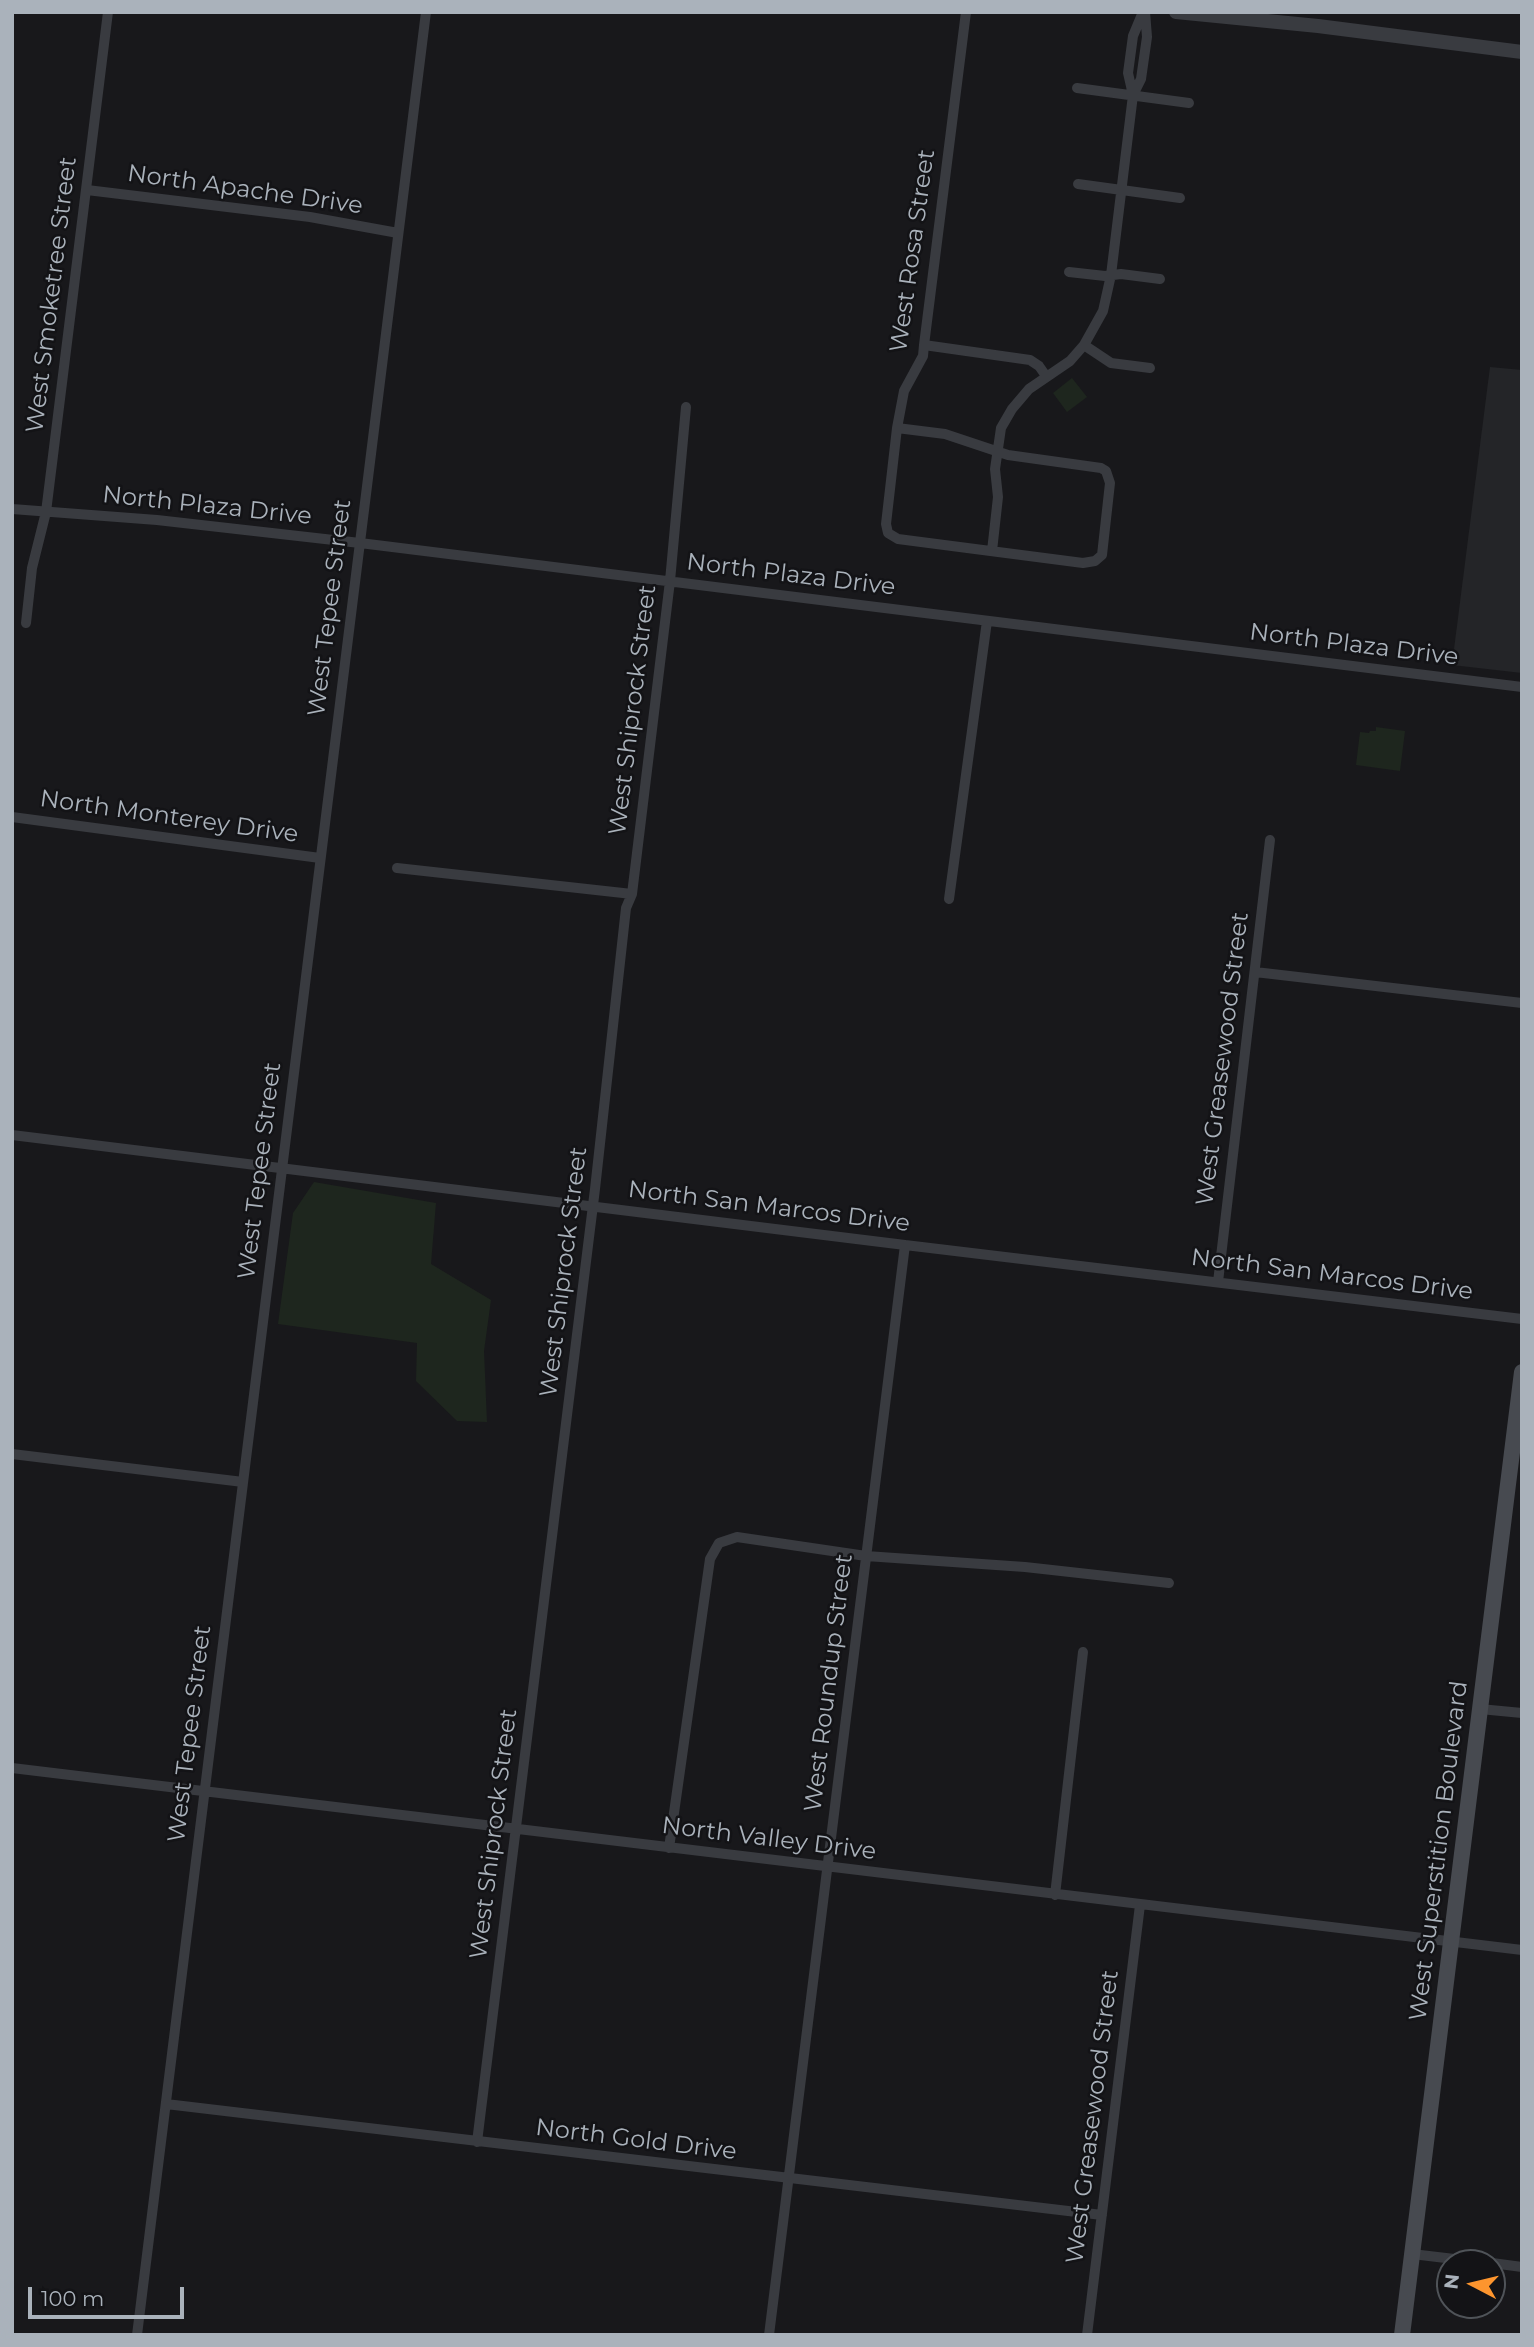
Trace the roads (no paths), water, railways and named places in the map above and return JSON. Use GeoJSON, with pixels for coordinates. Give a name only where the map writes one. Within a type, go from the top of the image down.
{"type":"FeatureCollection","features":[{"type":"Feature","properties":{"kind":"main road","name":"West Superstition Boulevard"},"geometry":{"type":"LineString","coordinates":[[1402,2335],[1480,1709],[1515,1479],[1522,1373]]}},
{"type":"Feature","properties":{"kind":"street","name":"West Smoketree Street"},"geometry":{"type":"LineString","coordinates":[[26,623],[32,568],[46,512],[108,12]]}},
{"type":"Feature","properties":{"kind":"street","name":"West Tepee Street"},"geometry":{"type":"LineString","coordinates":[[137,2335],[426,12]]}},
{"type":"Feature","properties":{"kind":"street","name":"West Rosa Street"},"geometry":{"type":"LineString","coordinates":[[966,12],[925,345],[923,356],[904,391],[886,524],[888,533],[898,539],[992,551]]}},
{"type":"Feature","properties":{"kind":"street"},"geometry":{"type":"LineString","coordinates":[[897,428],[946,434],[996,451],[1008,455],[1095,466],[1106,471],[1110,483],[1101,555],[1095,561],[1083,563],[992,551],[998,497],[996,451],[1001,428],[1012,409],[1029,389],[1070,361],[1084,345],[1103,311],[1111,275],[1133,95],[1128,72],[1133,36],[1144,12]]}},
{"type":"Feature","properties":{"kind":"street"},"geometry":{"type":"LineString","coordinates":[[1175,12],[1318,26],[1522,52]]}},
{"type":"Feature","properties":{"kind":"street"},"geometry":{"type":"LineString","coordinates":[[1077,88],[1189,103]]}},
{"type":"Feature","properties":{"kind":"street"},"geometry":{"type":"LineString","coordinates":[[1078,184],[1180,198]]}},
{"type":"Feature","properties":{"kind":"street","name":"North Apache Drive"},"geometry":{"type":"LineString","coordinates":[[87,190],[310,217],[398,233]]}},
{"type":"Feature","properties":{"kind":"street"},"geometry":{"type":"LineString","coordinates":[[1069,272],[1160,279]]}},
{"type":"Feature","properties":{"kind":"street"},"geometry":{"type":"LineString","coordinates":[[925,345],[1030,359],[1040,366],[1046,376]]}},
{"type":"Feature","properties":{"kind":"street"},"geometry":{"type":"LineString","coordinates":[[1084,345],[1111,363],[1150,368]]}},
{"type":"Feature","properties":{"kind":"street","name":"West Shiprock Street"},"geometry":{"type":"LineString","coordinates":[[477,2142],[593,1206],[626,908],[632,894],[670,581],[686,407]]}},
{"type":"Feature","properties":{"kind":"street","name":"North Plaza Drive"},"geometry":{"type":"LineString","coordinates":[[12,509],[157,520],[360,543],[1522,687]]}},
{"type":"Feature","properties":{"kind":"street"},"geometry":{"type":"LineString","coordinates":[[949,899],[987,621]]}},
{"type":"Feature","properties":{"kind":"street","name":"North Monterey Drive"},"geometry":{"type":"LineString","coordinates":[[12,817],[320,858]]}},
{"type":"Feature","properties":{"kind":"street","name":"West Greasewood Street"},"geometry":{"type":"LineString","coordinates":[[1218,1282],[1270,840]]}},
{"type":"Feature","properties":{"kind":"street"},"geometry":{"type":"LineString","coordinates":[[397,868],[632,894]]}},
{"type":"Feature","properties":{"kind":"street"},"geometry":{"type":"LineString","coordinates":[[1255,972],[1522,1003]]}},
{"type":"Feature","properties":{"kind":"street","name":"North San Marcos Drive"},"geometry":{"type":"LineString","coordinates":[[12,1135],[1522,1319]]}},
{"type":"Feature","properties":{"kind":"street","name":"West Roundup Street"},"geometry":{"type":"LineString","coordinates":[[769,2334],[905,1245]]}},
{"type":"Feature","properties":{"kind":"street"},"geometry":{"type":"LineString","coordinates":[[12,1454],[243,1482]]}},
{"type":"Feature","properties":{"kind":"street"},"geometry":{"type":"LineString","coordinates":[[669,1848],[710,1559],[719,1543],[737,1537],[866,1556],[1025,1566],[1169,1583]]}},
{"type":"Feature","properties":{"kind":"street"},"geometry":{"type":"LineString","coordinates":[[1055,1895],[1083,1652]]}},
{"type":"Feature","properties":{"kind":"street"},"geometry":{"type":"LineString","coordinates":[[1480,1709],[1522,1713]]}},
{"type":"Feature","properties":{"kind":"street","name":"North Valley Drive"},"geometry":{"type":"LineString","coordinates":[[12,1768],[1522,1950]]}},
{"type":"Feature","properties":{"kind":"street","name":"West Greasewood Street"},"geometry":{"type":"LineString","coordinates":[[1087,2335],[1140,1905]]}},
{"type":"Feature","properties":{"kind":"street","name":"North Gold Drive"},"geometry":{"type":"LineString","coordinates":[[166,2104],[1102,2216]]}},
{"type":"Feature","properties":{"kind":"street"},"geometry":{"type":"LineString","coordinates":[[1412,2254],[1436,2257]]}},
{"type":"Feature","properties":{"kind":"street"},"geometry":{"type":"LineString","coordinates":[[769,2334],[774,2335]]}}]}
